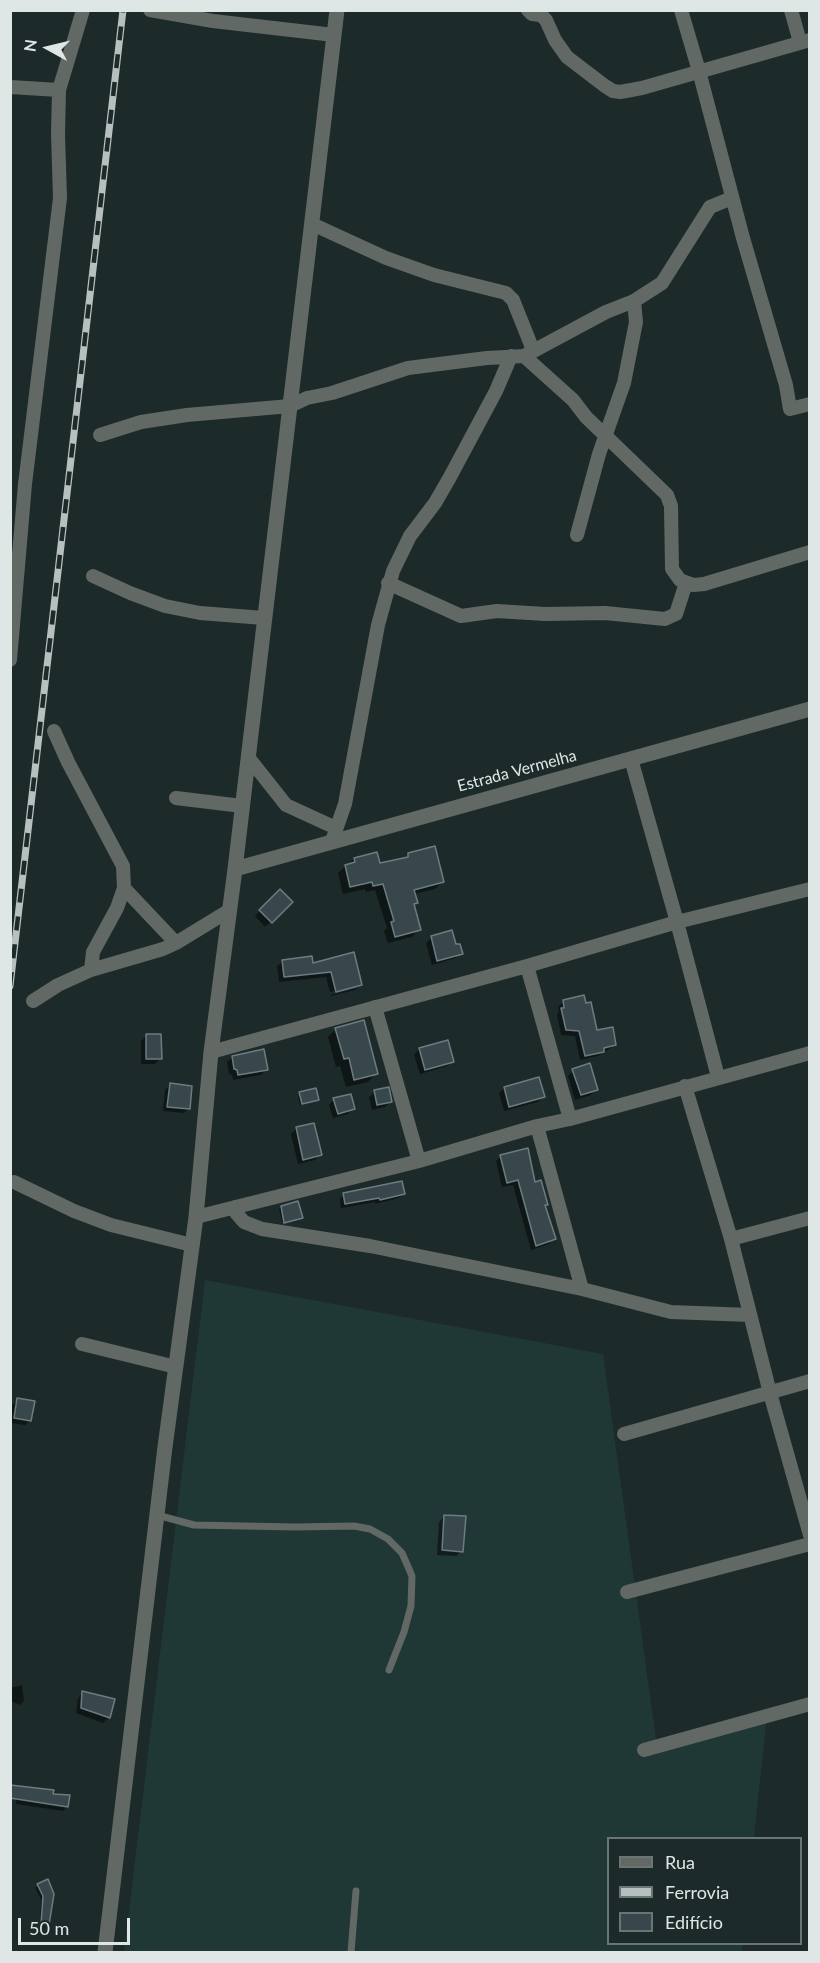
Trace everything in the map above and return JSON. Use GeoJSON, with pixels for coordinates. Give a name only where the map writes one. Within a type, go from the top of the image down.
{"type":"FeatureCollection","features":[{"type":"Feature","properties":{"kind":"street"},"geometry":{"type":"LineString","coordinates":[[10,660],[18,485],[60,198],[59,90],[83,10]]}},
{"type":"Feature","properties":{"kind":"street"},"geometry":{"type":"LineString","coordinates":[[150,10],[213,21],[334,35]]}},
{"type":"Feature","properties":{"kind":"street"},"geometry":{"type":"LineString","coordinates":[[105,1953],[157,1515],[196,1217],[211,1052],[235,869],[337,10]]}},
{"type":"Feature","properties":{"kind":"street"},"geometry":{"type":"LineString","coordinates":[[528,10],[532,14],[541,15],[546,20],[555,40],[567,57],[613,90],[620,92],[642,88],[805,41],[791,10]]}},
{"type":"Feature","properties":{"kind":"street"},"geometry":{"type":"LineString","coordinates":[[681,10],[786,385],[790,409],[810,404]]}},
{"type":"Feature","properties":{"kind":"street"},"geometry":{"type":"LineString","coordinates":[[10,87],[59,90]]}},
{"type":"Feature","properties":{"kind":"street"},"geometry":{"type":"LineString","coordinates":[[100,435],[141,422],[187,415],[290,406],[307,398],[332,393],[408,368],[523,354],[606,312],[634,301],[662,283],[710,207],[732,198]]}},
{"type":"Feature","properties":{"kind":"street"},"geometry":{"type":"LineString","coordinates":[[312,224],[386,258],[434,275],[506,293],[513,300],[523,354],[573,400],[586,417],[667,495],[671,506],[672,569],[676,576],[686,583],[693,585],[722,579],[810,552]]}},
{"type":"Feature","properties":{"kind":"street"},"geometry":{"type":"LineString","coordinates":[[577,535],[624,383],[634,339],[636,322],[634,301]]}},
{"type":"Feature","properties":{"kind":"street"},"geometry":{"type":"LineString","coordinates":[[248,757],[286,805],[334,835],[345,804],[374,645],[388,583],[410,536],[435,503],[482,418],[523,354]]}},
{"type":"Feature","properties":{"kind":"street"},"geometry":{"type":"LineString","coordinates":[[93,576],[165,606],[200,614],[264,618]]}},
{"type":"Feature","properties":{"kind":"street"},"geometry":{"type":"LineString","coordinates":[[388,583],[461,616],[497,611],[545,614],[605,613],[665,619],[676,614],[686,583]]}},
{"type":"Feature","properties":{"kind":"street","name":"Estrada Vermelha"},"geometry":{"type":"LineString","coordinates":[[235,869],[334,835],[631,759],[810,710]]}},
{"type":"Feature","properties":{"kind":"street"},"geometry":{"type":"LineString","coordinates":[[54,731],[123,866],[124,888],[117,908],[93,952],[91,970]]}},
{"type":"Feature","properties":{"kind":"street"},"geometry":{"type":"LineString","coordinates":[[631,759],[718,1077]]}},
{"type":"Feature","properties":{"kind":"street"},"geometry":{"type":"LineString","coordinates":[[176,798],[242,806]]}},
{"type":"Feature","properties":{"kind":"street"},"geometry":{"type":"LineString","coordinates":[[124,888],[176,943]]}},
{"type":"Feature","properties":{"kind":"street"},"geometry":{"type":"LineString","coordinates":[[211,1052],[528,966],[677,922],[810,889]]}},
{"type":"Feature","properties":{"kind":"street"},"geometry":{"type":"LineString","coordinates":[[33,1001],[58,985],[91,970],[176,943],[230,910]]}},
{"type":"Feature","properties":{"kind":"street"},"geometry":{"type":"LineString","coordinates":[[528,966],[570,1119]]}},
{"type":"Feature","properties":{"kind":"street"},"geometry":{"type":"LineString","coordinates":[[375,1007],[419,1161]]}},
{"type":"Feature","properties":{"kind":"street"},"geometry":{"type":"LineString","coordinates":[[196,1217],[419,1161],[537,1126],[810,1053]]}},
{"type":"Feature","properties":{"kind":"street"},"geometry":{"type":"LineString","coordinates":[[685,1086],[730,1239],[810,1534]]}},
{"type":"Feature","properties":{"kind":"street"},"geometry":{"type":"LineString","coordinates":[[537,1126],[582,1289]]}},
{"type":"Feature","properties":{"kind":"street"},"geometry":{"type":"LineString","coordinates":[[14,1182],[74,1211],[111,1225],[192,1245]]}},
{"type":"Feature","properties":{"kind":"street"},"geometry":{"type":"LineString","coordinates":[[235,1207],[237,1214],[244,1221],[262,1228],[370,1246],[582,1289],[671,1312],[750,1315]]}},
{"type":"Feature","properties":{"kind":"street"},"geometry":{"type":"LineString","coordinates":[[730,1239],[810,1218]]}},
{"type":"Feature","properties":{"kind":"street"},"geometry":{"type":"LineString","coordinates":[[82,1344],[176,1367]]}},
{"type":"Feature","properties":{"kind":"street"},"geometry":{"type":"LineString","coordinates":[[624,1434],[810,1381]]}},
{"type":"Feature","properties":{"kind":"street"},"geometry":{"type":"LineString","coordinates":[[627,1592],[810,1544]]}},
{"type":"Feature","properties":{"kind":"street"},"geometry":{"type":"LineString","coordinates":[[644,1750],[810,1704]]}},
{"type":"Feature","properties":{"kind":"lane"},"geometry":{"type":"LineString","coordinates":[[157,1515],[194,1525],[354,1526],[370,1529],[388,1539],[402,1553],[412,1576],[411,1606],[404,1632],[389,1670]]}},
{"type":"Feature","properties":{"kind":"lane"},"geometry":{"type":"LineString","coordinates":[[351,1953],[356,1891]]}},
{"type":"Feature","properties":{"kind":"shaded area"},"geometry":{"type":"Polygon","coordinates":[[[205,1280],[603,1354],[657,1746],[767,1716],[754,1837],[607,1837],[607,1945],[743,1945],[742,1952],[124,1952],[205,1280]]]}},
{"type":"Feature","properties":{"kind":"building"},"geometry":{"type":"Polygon","coordinates":[[[435,846],[444,882],[414,890],[418,903],[414,904],[421,930],[395,937],[391,922],[394,921],[383,884],[373,886],[372,882],[350,887],[345,865],[355,862],[354,858],[377,852],[380,863],[408,857],[408,853],[435,846]]]}},
{"type":"Feature","properties":{"kind":"building"},"geometry":{"type":"Polygon","coordinates":[[[280,889],[293,902],[272,923],[259,910],[280,889]]]}},
{"type":"Feature","properties":{"kind":"building"},"geometry":{"type":"Polygon","coordinates":[[[452,930],[456,944],[460,944],[463,954],[437,961],[431,936],[452,930]]]}},
{"type":"Feature","properties":{"kind":"building"},"geometry":{"type":"Polygon","coordinates":[[[354,952],[362,985],[336,992],[331,972],[284,977],[282,960],[312,956],[313,963],[354,952]]]}},
{"type":"Feature","properties":{"kind":"building"},"geometry":{"type":"Polygon","coordinates":[[[584,995],[586,1003],[591,1002],[597,1030],[613,1027],[616,1045],[604,1048],[604,1052],[585,1056],[579,1031],[566,1030],[561,1008],[564,1008],[563,1000],[584,995]]]}},
{"type":"Feature","properties":{"kind":"building"},"geometry":{"type":"Polygon","coordinates":[[[364,1020],[378,1074],[354,1080],[349,1058],[344,1059],[335,1028],[364,1020]]]}},
{"type":"Feature","properties":{"kind":"building"},"geometry":{"type":"Polygon","coordinates":[[[146,1034],[161,1034],[162,1059],[146,1059],[146,1034]]]}},
{"type":"Feature","properties":{"kind":"building"},"geometry":{"type":"Polygon","coordinates":[[[448,1040],[454,1062],[425,1070],[419,1048],[448,1040]]]}},
{"type":"Feature","properties":{"kind":"building"},"geometry":{"type":"Polygon","coordinates":[[[264,1049],[268,1070],[238,1075],[237,1070],[234,1069],[232,1056],[264,1049]]]}},
{"type":"Feature","properties":{"kind":"building"},"geometry":{"type":"Polygon","coordinates":[[[590,1063],[598,1090],[581,1095],[572,1069],[590,1063]]]}},
{"type":"Feature","properties":{"kind":"building"},"geometry":{"type":"Polygon","coordinates":[[[539,1077],[545,1097],[509,1107],[504,1087],[539,1077]]]}},
{"type":"Feature","properties":{"kind":"building"},"geometry":{"type":"Polygon","coordinates":[[[170,1083],[192,1086],[190,1109],[167,1107],[170,1083]]]}},
{"type":"Feature","properties":{"kind":"building"},"geometry":{"type":"Polygon","coordinates":[[[389,1087],[392,1102],[377,1105],[374,1090],[389,1087]]]}},
{"type":"Feature","properties":{"kind":"building"},"geometry":{"type":"Polygon","coordinates":[[[316,1088],[319,1100],[302,1104],[299,1092],[316,1088]]]}},
{"type":"Feature","properties":{"kind":"building"},"geometry":{"type":"Polygon","coordinates":[[[351,1094],[355,1109],[338,1114],[333,1098],[351,1094]]]}},
{"type":"Feature","properties":{"kind":"building"},"geometry":{"type":"Polygon","coordinates":[[[314,1123],[322,1155],[303,1160],[296,1127],[314,1123]]]}},
{"type":"Feature","properties":{"kind":"building"},"geometry":{"type":"Polygon","coordinates":[[[528,1148],[535,1182],[541,1180],[548,1205],[545,1205],[556,1239],[536,1246],[518,1180],[507,1183],[500,1155],[528,1148]]]}},
{"type":"Feature","properties":{"kind":"building"},"geometry":{"type":"Polygon","coordinates":[[[402,1181],[405,1194],[380,1200],[379,1198],[345,1204],[343,1193],[402,1181]]]}},
{"type":"Feature","properties":{"kind":"building"},"geometry":{"type":"Polygon","coordinates":[[[298,1201],[303,1218],[284,1223],[281,1206],[298,1201]]]}},
{"type":"Feature","properties":{"kind":"building"},"geometry":{"type":"Polygon","coordinates":[[[17,1398],[35,1401],[31,1421],[14,1418],[17,1398]]]}},
{"type":"Feature","properties":{"kind":"building"},"geometry":{"type":"Polygon","coordinates":[[[444,1515],[466,1516],[463,1552],[442,1550],[444,1515]]]}},
{"type":"Feature","properties":{"kind":"building"},"geometry":{"type":"Polygon","coordinates":[[[82,1691],[115,1699],[110,1718],[81,1708],[82,1691]]]}},
{"type":"Feature","properties":{"kind":"building"},"geometry":{"type":"Polygon","coordinates":[[[10,1785],[54,1790],[53,1794],[70,1795],[68,1807],[10,1798],[10,1785]]]}},
{"type":"Feature","properties":{"kind":"building"},"geometry":{"type":"Polygon","coordinates":[[[48,1879],[54,1894],[49,1925],[41,1924],[43,1896],[37,1884],[48,1879]]]}},
{"type":"Feature","properties":{"kind":"railway"},"geometry":{"type":"LineString","coordinates":[[10,986],[123,10]]}}]}
